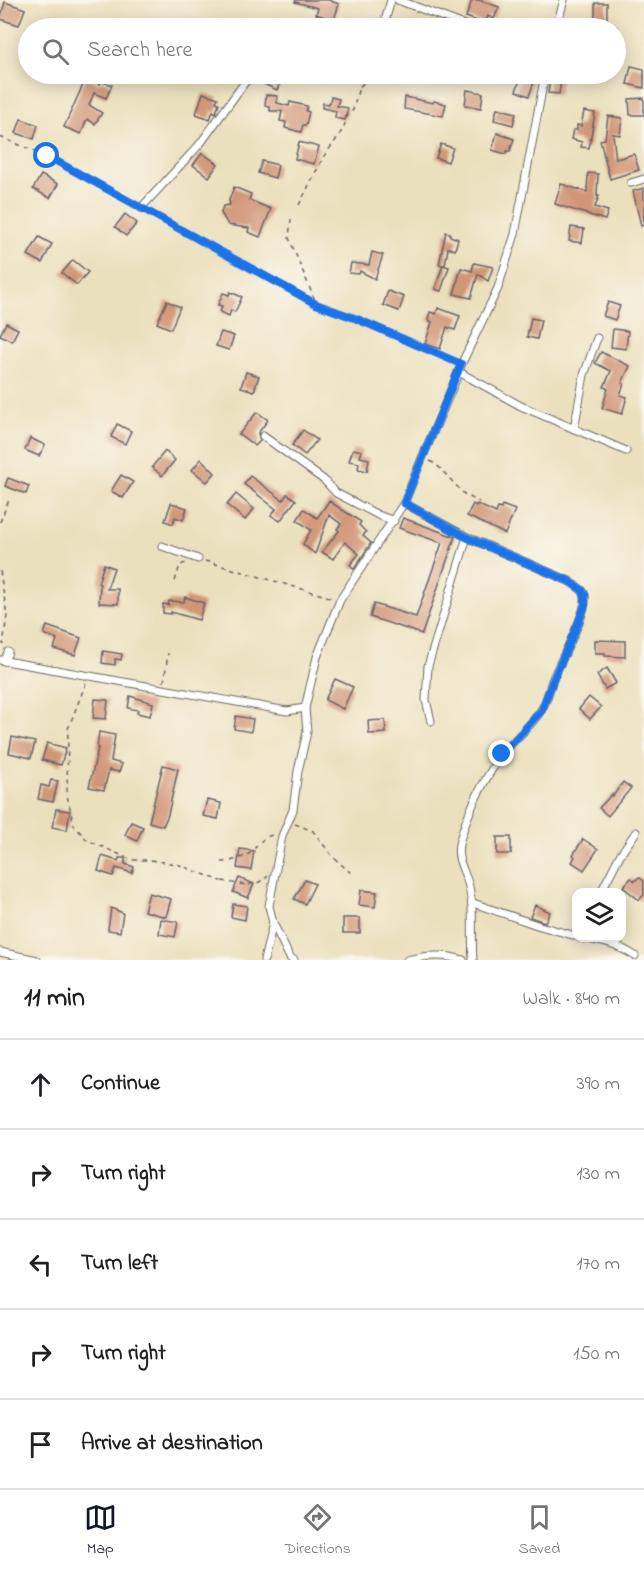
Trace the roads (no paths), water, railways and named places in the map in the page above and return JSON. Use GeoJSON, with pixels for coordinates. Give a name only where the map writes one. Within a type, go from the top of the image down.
{"type":"FeatureCollection","features":[{"type":"Feature","properties":{"kind":"street"},"geometry":{"type":"LineString","coordinates":[[386,18],[391,0]]}},
{"type":"Feature","properties":{"kind":"street"},"geometry":{"type":"LineString","coordinates":[[398,0],[446,18]]}},
{"type":"Feature","properties":{"kind":"street"},"geometry":{"type":"LineString","coordinates":[[559,18],[564,0]]}},
{"type":"Feature","properties":{"kind":"street"},"geometry":{"type":"LineString","coordinates":[[141,208],[200,144],[244,84]]}},
{"type":"Feature","properties":{"kind":"street"},"geometry":{"type":"LineString","coordinates":[[294,960],[290,958],[273,923],[269,906],[282,836],[293,810],[298,771],[307,732],[304,708],[317,657],[340,600],[404,503],[460,368],[498,288],[515,234],[543,84]]}},
{"type":"Feature","properties":{"kind":"street"},"geometry":{"type":"LineString","coordinates":[[631,183],[644,179]]}},
{"type":"Feature","properties":{"kind":"street"},"geometry":{"type":"LineString","coordinates":[[574,429],[584,375],[597,338]]}},
{"type":"Feature","properties":{"kind":"street"},"geometry":{"type":"LineString","coordinates":[[460,368],[521,406],[626,451]]}},
{"type":"Feature","properties":{"kind":"street"},"geometry":{"type":"LineString","coordinates":[[263,436],[324,480],[336,493],[394,521]]}},
{"type":"Feature","properties":{"kind":"street"},"geometry":{"type":"LineString","coordinates":[[404,503],[466,537],[569,581],[585,595],[585,605],[578,624],[542,710],[502,754],[475,798],[459,842],[459,863],[473,903],[471,936],[473,960]]}},
{"type":"Feature","properties":{"kind":"street"},"geometry":{"type":"LineString","coordinates":[[430,721],[426,700],[428,666],[466,537]]}},
{"type":"Feature","properties":{"kind":"street"},"geometry":{"type":"LineString","coordinates":[[162,546],[198,559]]}},
{"type":"Feature","properties":{"kind":"street"},"geometry":{"type":"LineString","coordinates":[[8,652],[2,660],[287,711],[304,708]]}},
{"type":"Feature","properties":{"kind":"street"},"geometry":{"type":"LineString","coordinates":[[603,888],[620,855],[636,832]]}},
{"type":"Feature","properties":{"kind":"street"},"geometry":{"type":"LineString","coordinates":[[473,903],[572,935]]}},
{"type":"Feature","properties":{"kind":"street"},"geometry":{"type":"LineString","coordinates":[[264,960],[273,923]]}},
{"type":"Feature","properties":{"kind":"street"},"geometry":{"type":"LineString","coordinates":[[609,942],[635,956]]}},
{"type":"Feature","properties":{"kind":"street"},"geometry":{"type":"LineString","coordinates":[[0,952],[37,960]]}},
{"type":"Feature","properties":{"kind":"street"},"geometry":{"type":"LineString","coordinates":[[407,960],[445,956],[463,960]]}}]}
